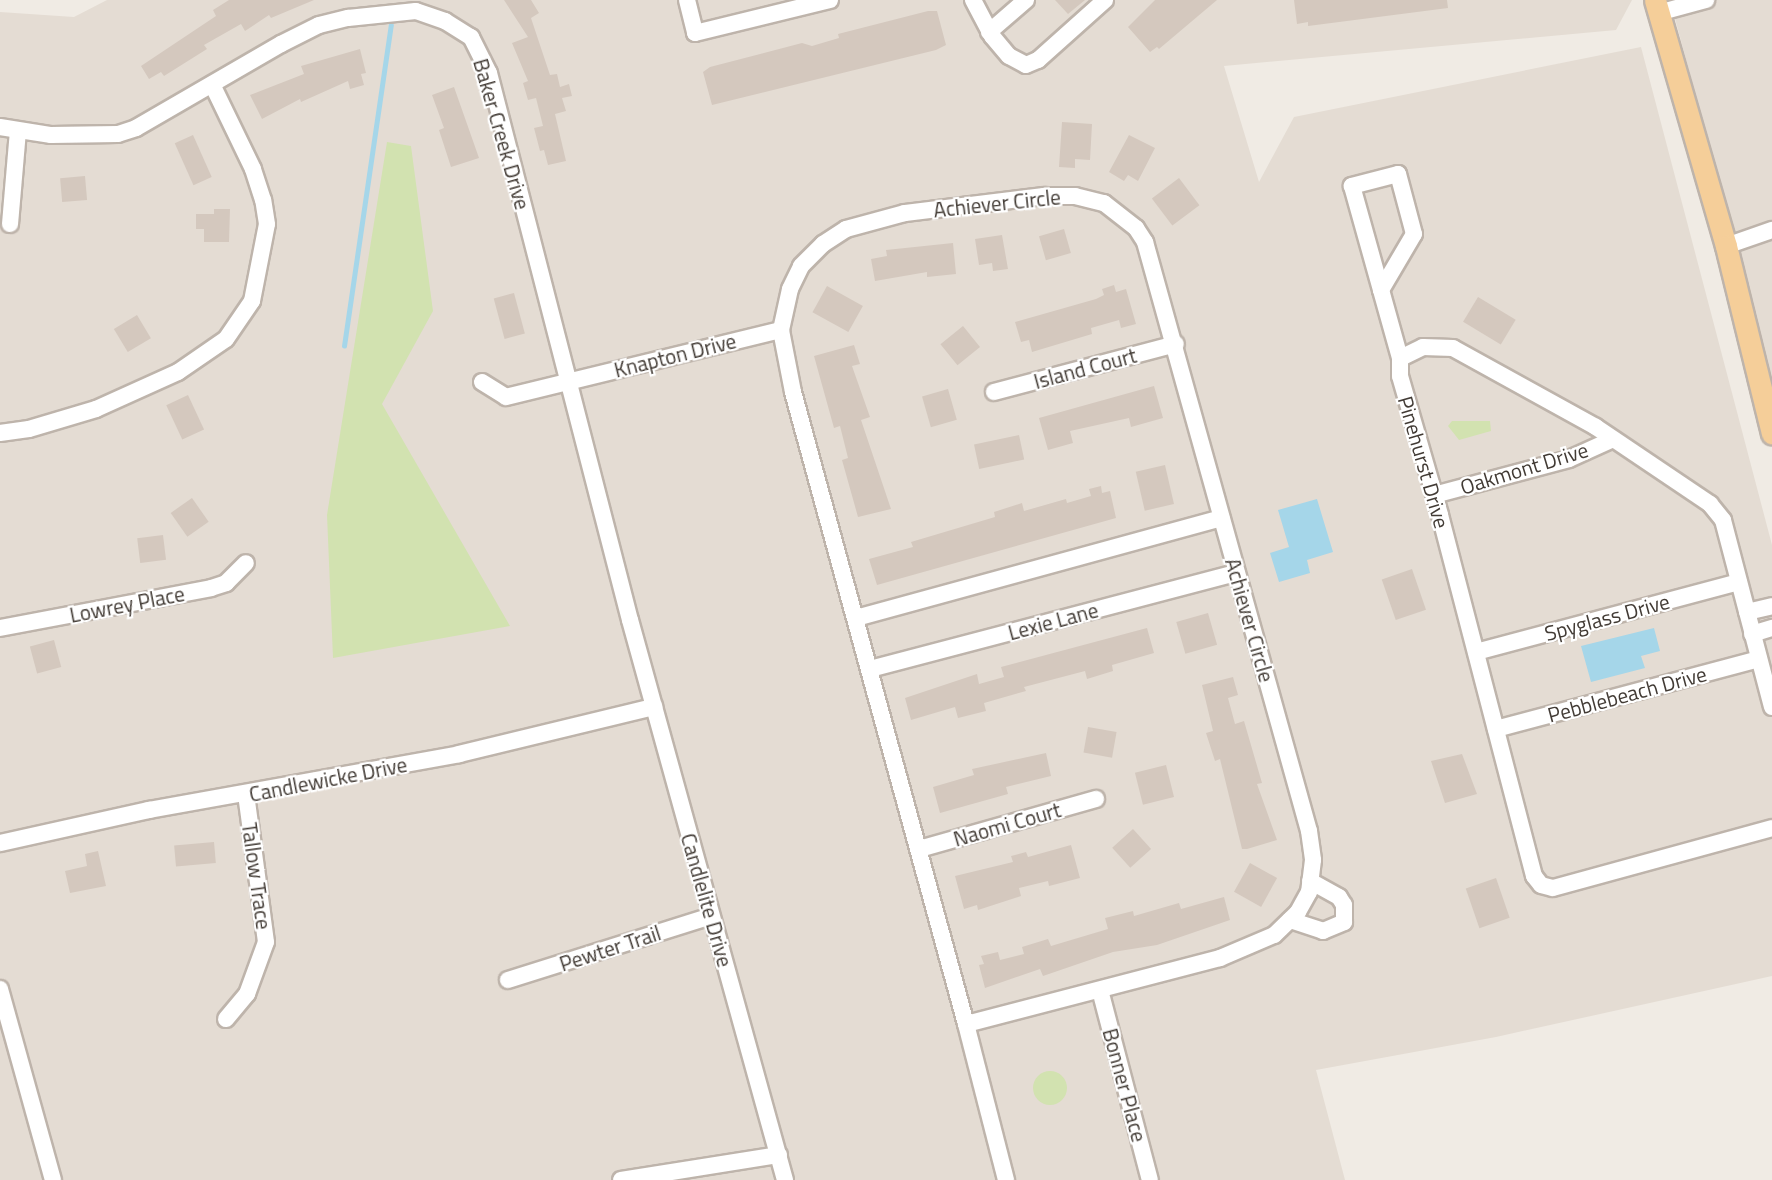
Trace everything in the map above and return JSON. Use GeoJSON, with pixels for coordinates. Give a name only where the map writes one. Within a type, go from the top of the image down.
{"type":"FeatureCollection","features":[{"type":"Feature","properties":{"kind":"main road"},"geometry":{"type":"LineString","coordinates":[[1657,6],[1726,246],[1772,434]]}},
{"type":"Feature","properties":{"kind":"street"},"geometry":{"type":"LineString","coordinates":[[687,0],[695,33],[830,0]]}},
{"type":"Feature","properties":{"kind":"street"},"geometry":{"type":"LineString","coordinates":[[973,0],[989,32],[1009,56],[1026,65],[1038,60],[1105,0]]}},
{"type":"Feature","properties":{"kind":"street"},"geometry":{"type":"LineString","coordinates":[[989,32],[1026,0]]}},
{"type":"Feature","properties":{"kind":"street"},"geometry":{"type":"LineString","coordinates":[[1657,6],[1706,0]]}},
{"type":"Feature","properties":{"kind":"street","name":"Baker Creek Drive"},"geometry":{"type":"LineString","coordinates":[[0,127],[18,131],[100,137],[118,134],[319,25],[372,14],[416,11],[445,21],[471,37],[489,73],[630,620]]}},
{"type":"Feature","properties":{"kind":"street"},"geometry":{"type":"LineString","coordinates":[[0,433],[29,429],[96,409],[178,372],[226,339],[252,302],[267,224],[263,200],[253,170],[212,84]]}},
{"type":"Feature","properties":{"kind":"street"},"geometry":{"type":"LineString","coordinates":[[10,224],[18,131]]}},
{"type":"Feature","properties":{"kind":"street","name":"Pinehurst Drive"},"geometry":{"type":"LineString","coordinates":[[1381,290],[1414,234],[1398,174],[1352,186],[1381,290],[1400,358],[1400,376],[1434,495],[1534,876],[1541,885],[1553,888],[1772,828]]}},
{"type":"Feature","properties":{"kind":"street","name":"Achiever Circle"},"geometry":{"type":"LineString","coordinates":[[966,1024],[1220,958],[1274,936],[1290,920],[1309,892],[1313,860],[1309,831],[1146,242],[1136,228],[1104,203],[1076,196],[1044,196],[905,213],[846,229],[823,244],[801,266],[789,289],[781,330],[793,392],[919,849],[1006,1180]]}},
{"type":"Feature","properties":{"kind":"street"},"geometry":{"type":"LineString","coordinates":[[1726,246],[1772,230]]}},
{"type":"Feature","properties":{"kind":"street","name":"Knapton Drive"},"geometry":{"type":"LineString","coordinates":[[482,382],[506,397],[781,330]]}},
{"type":"Feature","properties":{"kind":"street","name":"Island Court"},"geometry":{"type":"LineString","coordinates":[[994,392],[1176,344]]}},
{"type":"Feature","properties":{"kind":"street"},"geometry":{"type":"LineString","coordinates":[[1400,358],[1423,346],[1453,348],[1613,439],[1710,504],[1722,520],[1772,707]]}},
{"type":"Feature","properties":{"kind":"street","name":"Oakmont Drive"},"geometry":{"type":"LineString","coordinates":[[1434,495],[1569,459],[1613,439]]}},
{"type":"Feature","properties":{"kind":"street"},"geometry":{"type":"LineString","coordinates":[[856,618],[1222,518]]}},
{"type":"Feature","properties":{"kind":"street","name":"Lowrey Place"},"geometry":{"type":"LineString","coordinates":[[0,628],[210,588],[226,583],[246,563]]}},
{"type":"Feature","properties":{"kind":"street","name":"Lexie Lane"},"geometry":{"type":"LineString","coordinates":[[870,669],[1237,573]]}},
{"type":"Feature","properties":{"kind":"street","name":"Spyglass Drive"},"geometry":{"type":"LineString","coordinates":[[1476,652],[1739,582]]}},
{"type":"Feature","properties":{"kind":"street"},"geometry":{"type":"LineString","coordinates":[[1747,612],[1772,606]]}},
{"type":"Feature","properties":{"kind":"street","name":"Candlelite Drive"},"geometry":{"type":"LineString","coordinates":[[630,620],[786,1180]]}},
{"type":"Feature","properties":{"kind":"street"},"geometry":{"type":"LineString","coordinates":[[1752,634],[1772,628]]}},
{"type":"Feature","properties":{"kind":"street","name":"Pebblebeach Drive"},"geometry":{"type":"LineString","coordinates":[[1496,729],[1759,659]]}},
{"type":"Feature","properties":{"kind":"street","name":"Candlewicke Drive"},"geometry":{"type":"LineString","coordinates":[[0,843],[149,810],[246,795],[459,754],[654,707]]}},
{"type":"Feature","properties":{"kind":"street","name":"Tallow Trace"},"geometry":{"type":"LineString","coordinates":[[226,1019],[247,994],[266,942],[246,795]]}},
{"type":"Feature","properties":{"kind":"street","name":"Naomi Court"},"geometry":{"type":"LineString","coordinates":[[919,849],[1096,800]]}},
{"type":"Feature","properties":{"kind":"street"},"geometry":{"type":"LineString","coordinates":[[1290,920],[1323,932],[1344,922],[1344,905],[1339,897],[1310,881]]}},
{"type":"Feature","properties":{"kind":"street","name":"Pewter Trail"},"geometry":{"type":"LineString","coordinates":[[508,980],[711,916]]}},
{"type":"Feature","properties":{"kind":"street"},"geometry":{"type":"LineString","coordinates":[[0,989],[53,1180]]}},
{"type":"Feature","properties":{"kind":"street","name":"Bonner Place"},"geometry":{"type":"LineString","coordinates":[[1100,990],[1150,1180]]}},
{"type":"Feature","properties":{"kind":"street"},"geometry":{"type":"LineString","coordinates":[[621,1180],[779,1155]]}},
{"type":"Feature","properties":{"kind":"shaded area"},"geometry":{"type":"Polygon","coordinates":[[[107,0],[1632,0],[1616,30],[1224,66],[1259,182],[1294,117],[1641,47],[1772,545],[1772,976],[1496,1037],[1316,1070],[1345,1180],[0,1180],[0,12],[74,17],[107,0]]]}},
{"type":"Feature","properties":{"kind":"shaded area"},"geometry":{"type":"Polygon","coordinates":[[[1670,0],[1772,0],[1772,379],[1670,0]]]}},
{"type":"Feature","properties":{"kind":"green space"},"geometry":{"type":"Polygon","coordinates":[[[387,142],[411,146],[433,311],[382,404],[510,626],[333,658],[327,515],[387,142]]]}},
{"type":"Feature","properties":{"kind":"green space"},"geometry":{"type":"Polygon","coordinates":[[[1452,421],[1490,421],[1491,431],[1459,440],[1448,426],[1452,421]]]}},
{"type":"Feature","properties":{"kind":"green space"},"geometry":{"type":"Polygon","coordinates":[[[1050,1071],[1062,1076],[1067,1088],[1062,1100],[1050,1105],[1038,1100],[1033,1088],[1038,1076],[1050,1071]]]}},
{"type":"Feature","properties":{"kind":"water"},"geometry":{"type":"Polygon","coordinates":[[[1317,499],[1333,552],[1307,560],[1310,573],[1279,582],[1270,553],[1289,547],[1278,510],[1317,499]]]}},
{"type":"Feature","properties":{"kind":"water"},"geometry":{"type":"Polygon","coordinates":[[[1654,628],[1660,651],[1641,656],[1645,668],[1591,682],[1581,646],[1654,628]]]}},
{"type":"Feature","properties":{"kind":"building"},"geometry":{"type":"Polygon","coordinates":[[[229,0],[314,0],[271,18],[269,15],[245,31],[241,24],[204,45],[207,49],[164,76],[161,72],[149,79],[141,66],[216,16],[213,10],[229,0]]]}},
{"type":"Feature","properties":{"kind":"building"},"geometry":{"type":"Polygon","coordinates":[[[504,0],[531,0],[539,13],[531,18],[550,75],[557,74],[560,87],[569,84],[572,96],[562,98],[566,111],[555,114],[566,161],[548,165],[544,150],[540,151],[534,128],[543,126],[536,98],[528,100],[523,83],[528,81],[512,43],[528,37],[504,0]]]}},
{"type":"Feature","properties":{"kind":"building"},"geometry":{"type":"Polygon","coordinates":[[[1055,0],[1085,0],[1068,14],[1055,0]]]}},
{"type":"Feature","properties":{"kind":"building"},"geometry":{"type":"Polygon","coordinates":[[[1155,0],[1217,0],[1159,49],[1157,47],[1150,52],[1128,27],[1155,0]]]}},
{"type":"Feature","properties":{"kind":"building"},"geometry":{"type":"Polygon","coordinates":[[[1294,0],[1447,0],[1448,8],[1308,26],[1308,22],[1297,24],[1294,0]]]}},
{"type":"Feature","properties":{"kind":"building"},"geometry":{"type":"Polygon","coordinates":[[[928,11],[937,11],[946,45],[936,50],[712,105],[703,72],[710,67],[802,43],[812,46],[839,38],[838,34],[928,11]]]}},
{"type":"Feature","properties":{"kind":"building"},"geometry":{"type":"Polygon","coordinates":[[[360,49],[366,73],[361,74],[364,85],[350,89],[348,81],[301,102],[300,99],[262,119],[250,95],[304,74],[301,66],[360,49]]]}},
{"type":"Feature","properties":{"kind":"building"},"geometry":{"type":"Polygon","coordinates":[[[454,87],[479,158],[451,167],[439,130],[444,128],[432,95],[454,87]]]}},
{"type":"Feature","properties":{"kind":"building"},"geometry":{"type":"Polygon","coordinates":[[[1062,122],[1092,124],[1090,160],[1075,159],[1075,168],[1059,167],[1062,122]]]}},
{"type":"Feature","properties":{"kind":"building"},"geometry":{"type":"Polygon","coordinates":[[[193,135],[212,177],[193,185],[175,143],[193,135]]]}},
{"type":"Feature","properties":{"kind":"building"},"geometry":{"type":"Polygon","coordinates":[[[1129,135],[1155,148],[1138,181],[1128,175],[1124,181],[1109,172],[1129,135]]]}},
{"type":"Feature","properties":{"kind":"building"},"geometry":{"type":"Polygon","coordinates":[[[85,176],[87,200],[62,202],[60,178],[85,176]]]}},
{"type":"Feature","properties":{"kind":"building"},"geometry":{"type":"Polygon","coordinates":[[[1179,178],[1199,205],[1172,226],[1152,198],[1179,178]]]}},
{"type":"Feature","properties":{"kind":"building"},"geometry":{"type":"Polygon","coordinates":[[[214,209],[230,209],[229,242],[204,242],[204,229],[196,229],[196,214],[214,214],[214,209]]]}},
{"type":"Feature","properties":{"kind":"building"},"geometry":{"type":"Polygon","coordinates":[[[1064,229],[1071,253],[1046,260],[1039,236],[1064,229]]]}},
{"type":"Feature","properties":{"kind":"building"},"geometry":{"type":"Polygon","coordinates":[[[1002,235],[1008,269],[993,271],[992,263],[979,265],[975,239],[1002,235]]]}},
{"type":"Feature","properties":{"kind":"building"},"geometry":{"type":"Polygon","coordinates":[[[953,243],[956,274],[927,277],[927,272],[875,281],[871,259],[887,256],[886,250],[953,243]]]}},
{"type":"Feature","properties":{"kind":"building"},"geometry":{"type":"Polygon","coordinates":[[[1114,285],[1116,292],[1126,289],[1136,324],[1121,328],[1119,320],[1091,328],[1092,334],[1032,352],[1029,340],[1021,342],[1015,322],[1096,299],[1104,295],[1102,289],[1114,285]]]}},
{"type":"Feature","properties":{"kind":"building"},"geometry":{"type":"Polygon","coordinates":[[[827,286],[863,306],[848,332],[812,312],[827,286]]]}},
{"type":"Feature","properties":{"kind":"building"},"geometry":{"type":"Polygon","coordinates":[[[514,293],[525,334],[505,339],[494,298],[514,293]]]}},
{"type":"Feature","properties":{"kind":"building"},"geometry":{"type":"Polygon","coordinates":[[[1478,297],[1516,320],[1501,345],[1463,322],[1478,297]]]}},
{"type":"Feature","properties":{"kind":"building"},"geometry":{"type":"Polygon","coordinates":[[[137,315],[151,338],[128,352],[114,329],[137,315]]]}},
{"type":"Feature","properties":{"kind":"building"},"geometry":{"type":"Polygon","coordinates":[[[963,326],[980,347],[957,365],[940,344],[963,326]]]}},
{"type":"Feature","properties":{"kind":"building"},"geometry":{"type":"Polygon","coordinates":[[[854,345],[860,364],[852,366],[870,417],[861,420],[891,509],[858,517],[842,460],[848,458],[840,426],[834,428],[814,356],[854,345]]]}},
{"type":"Feature","properties":{"kind":"building"},"geometry":{"type":"Polygon","coordinates":[[[1154,386],[1163,418],[1131,427],[1129,418],[1070,431],[1073,443],[1048,450],[1039,418],[1154,386]]]}},
{"type":"Feature","properties":{"kind":"building"},"geometry":{"type":"Polygon","coordinates":[[[948,389],[957,420],[931,427],[922,396],[948,389]]]}},
{"type":"Feature","properties":{"kind":"building"},"geometry":{"type":"Polygon","coordinates":[[[188,395],[204,429],[182,440],[166,405],[188,395]]]}},
{"type":"Feature","properties":{"kind":"building"},"geometry":{"type":"Polygon","coordinates":[[[1019,435],[1024,459],[979,469],[974,445],[1019,435]]]}},
{"type":"Feature","properties":{"kind":"building"},"geometry":{"type":"Polygon","coordinates":[[[1165,465],[1174,504],[1145,511],[1136,472],[1165,465]]]}},
{"type":"Feature","properties":{"kind":"building"},"geometry":{"type":"Polygon","coordinates":[[[1101,486],[1102,493],[1110,491],[1116,518],[877,585],[869,559],[913,547],[911,542],[995,517],[994,512],[1022,503],[1024,511],[1066,499],[1067,503],[1091,496],[1089,489],[1101,486]]]}},
{"type":"Feature","properties":{"kind":"building"},"geometry":{"type":"Polygon","coordinates":[[[192,498],[209,522],[187,537],[171,513],[192,498]]]}},
{"type":"Feature","properties":{"kind":"building"},"geometry":{"type":"Polygon","coordinates":[[[163,535],[166,560],[140,563],[137,538],[163,535]]]}},
{"type":"Feature","properties":{"kind":"building"},"geometry":{"type":"Polygon","coordinates":[[[1412,569],[1426,610],[1396,620],[1382,579],[1412,569]]]}},
{"type":"Feature","properties":{"kind":"building"},"geometry":{"type":"Polygon","coordinates":[[[1208,613],[1217,645],[1185,654],[1176,622],[1208,613]]]}},
{"type":"Feature","properties":{"kind":"building"},"geometry":{"type":"Polygon","coordinates":[[[1147,628],[1154,653],[1112,665],[1113,671],[1087,679],[1085,671],[1024,687],[1026,691],[984,703],[986,711],[958,718],[955,707],[911,720],[905,698],[977,674],[979,684],[1004,677],[1001,667],[1147,628]]]}},
{"type":"Feature","properties":{"kind":"building"},"geometry":{"type":"Polygon","coordinates":[[[54,640],[61,667],[37,674],[30,646],[54,640]]]}},
{"type":"Feature","properties":{"kind":"building"},"geometry":{"type":"Polygon","coordinates":[[[1233,677],[1238,695],[1228,698],[1235,724],[1244,721],[1262,783],[1257,784],[1277,840],[1247,849],[1242,849],[1220,759],[1215,761],[1206,733],[1213,731],[1202,685],[1233,677]]]}},
{"type":"Feature","properties":{"kind":"building"},"geometry":{"type":"Polygon","coordinates":[[[1088,727],[1117,732],[1112,758],[1083,753],[1088,727]]]}},
{"type":"Feature","properties":{"kind":"building"},"geometry":{"type":"Polygon","coordinates":[[[1046,753],[1051,776],[1006,787],[1008,794],[940,813],[933,787],[974,775],[972,769],[1046,753]]]}},
{"type":"Feature","properties":{"kind":"building"},"geometry":{"type":"Polygon","coordinates":[[[1462,754],[1477,794],[1445,803],[1431,761],[1462,754]]]}},
{"type":"Feature","properties":{"kind":"building"},"geometry":{"type":"Polygon","coordinates":[[[1166,765],[1174,797],[1143,805],[1135,773],[1166,765]]]}},
{"type":"Feature","properties":{"kind":"building"},"geometry":{"type":"Polygon","coordinates":[[[1133,829],[1151,849],[1130,868],[1112,848],[1133,829]]]}},
{"type":"Feature","properties":{"kind":"building"},"geometry":{"type":"Polygon","coordinates":[[[214,842],[216,863],[176,866],[174,845],[214,842]]]}},
{"type":"Feature","properties":{"kind":"building"},"geometry":{"type":"Polygon","coordinates":[[[1071,845],[1080,878],[1049,886],[1048,881],[1019,888],[1021,896],[978,910],[977,905],[964,909],[955,876],[1013,862],[1011,856],[1026,852],[1028,857],[1071,845]]]}},
{"type":"Feature","properties":{"kind":"building"},"geometry":{"type":"Polygon","coordinates":[[[98,851],[106,886],[70,893],[65,871],[87,866],[85,854],[98,851]]]}},
{"type":"Feature","properties":{"kind":"building"},"geometry":{"type":"Polygon","coordinates":[[[1250,863],[1277,878],[1261,907],[1234,892],[1250,863]]]}},
{"type":"Feature","properties":{"kind":"building"},"geometry":{"type":"Polygon","coordinates":[[[1496,878],[1510,918],[1479,928],[1466,888],[1496,878]]]}},
{"type":"Feature","properties":{"kind":"building"},"geometry":{"type":"Polygon","coordinates":[[[1224,897],[1230,920],[1157,945],[1113,952],[1043,976],[1040,969],[985,988],[979,965],[984,964],[981,956],[998,952],[1000,960],[1024,954],[1022,947],[1048,939],[1051,946],[1108,929],[1105,918],[1133,911],[1134,916],[1179,903],[1181,909],[1224,897]]]}},
{"type":"Feature","properties":{"kind":"waterway"},"geometry":{"type":"LineString","coordinates":[[344,346],[391,25]]}}]}
